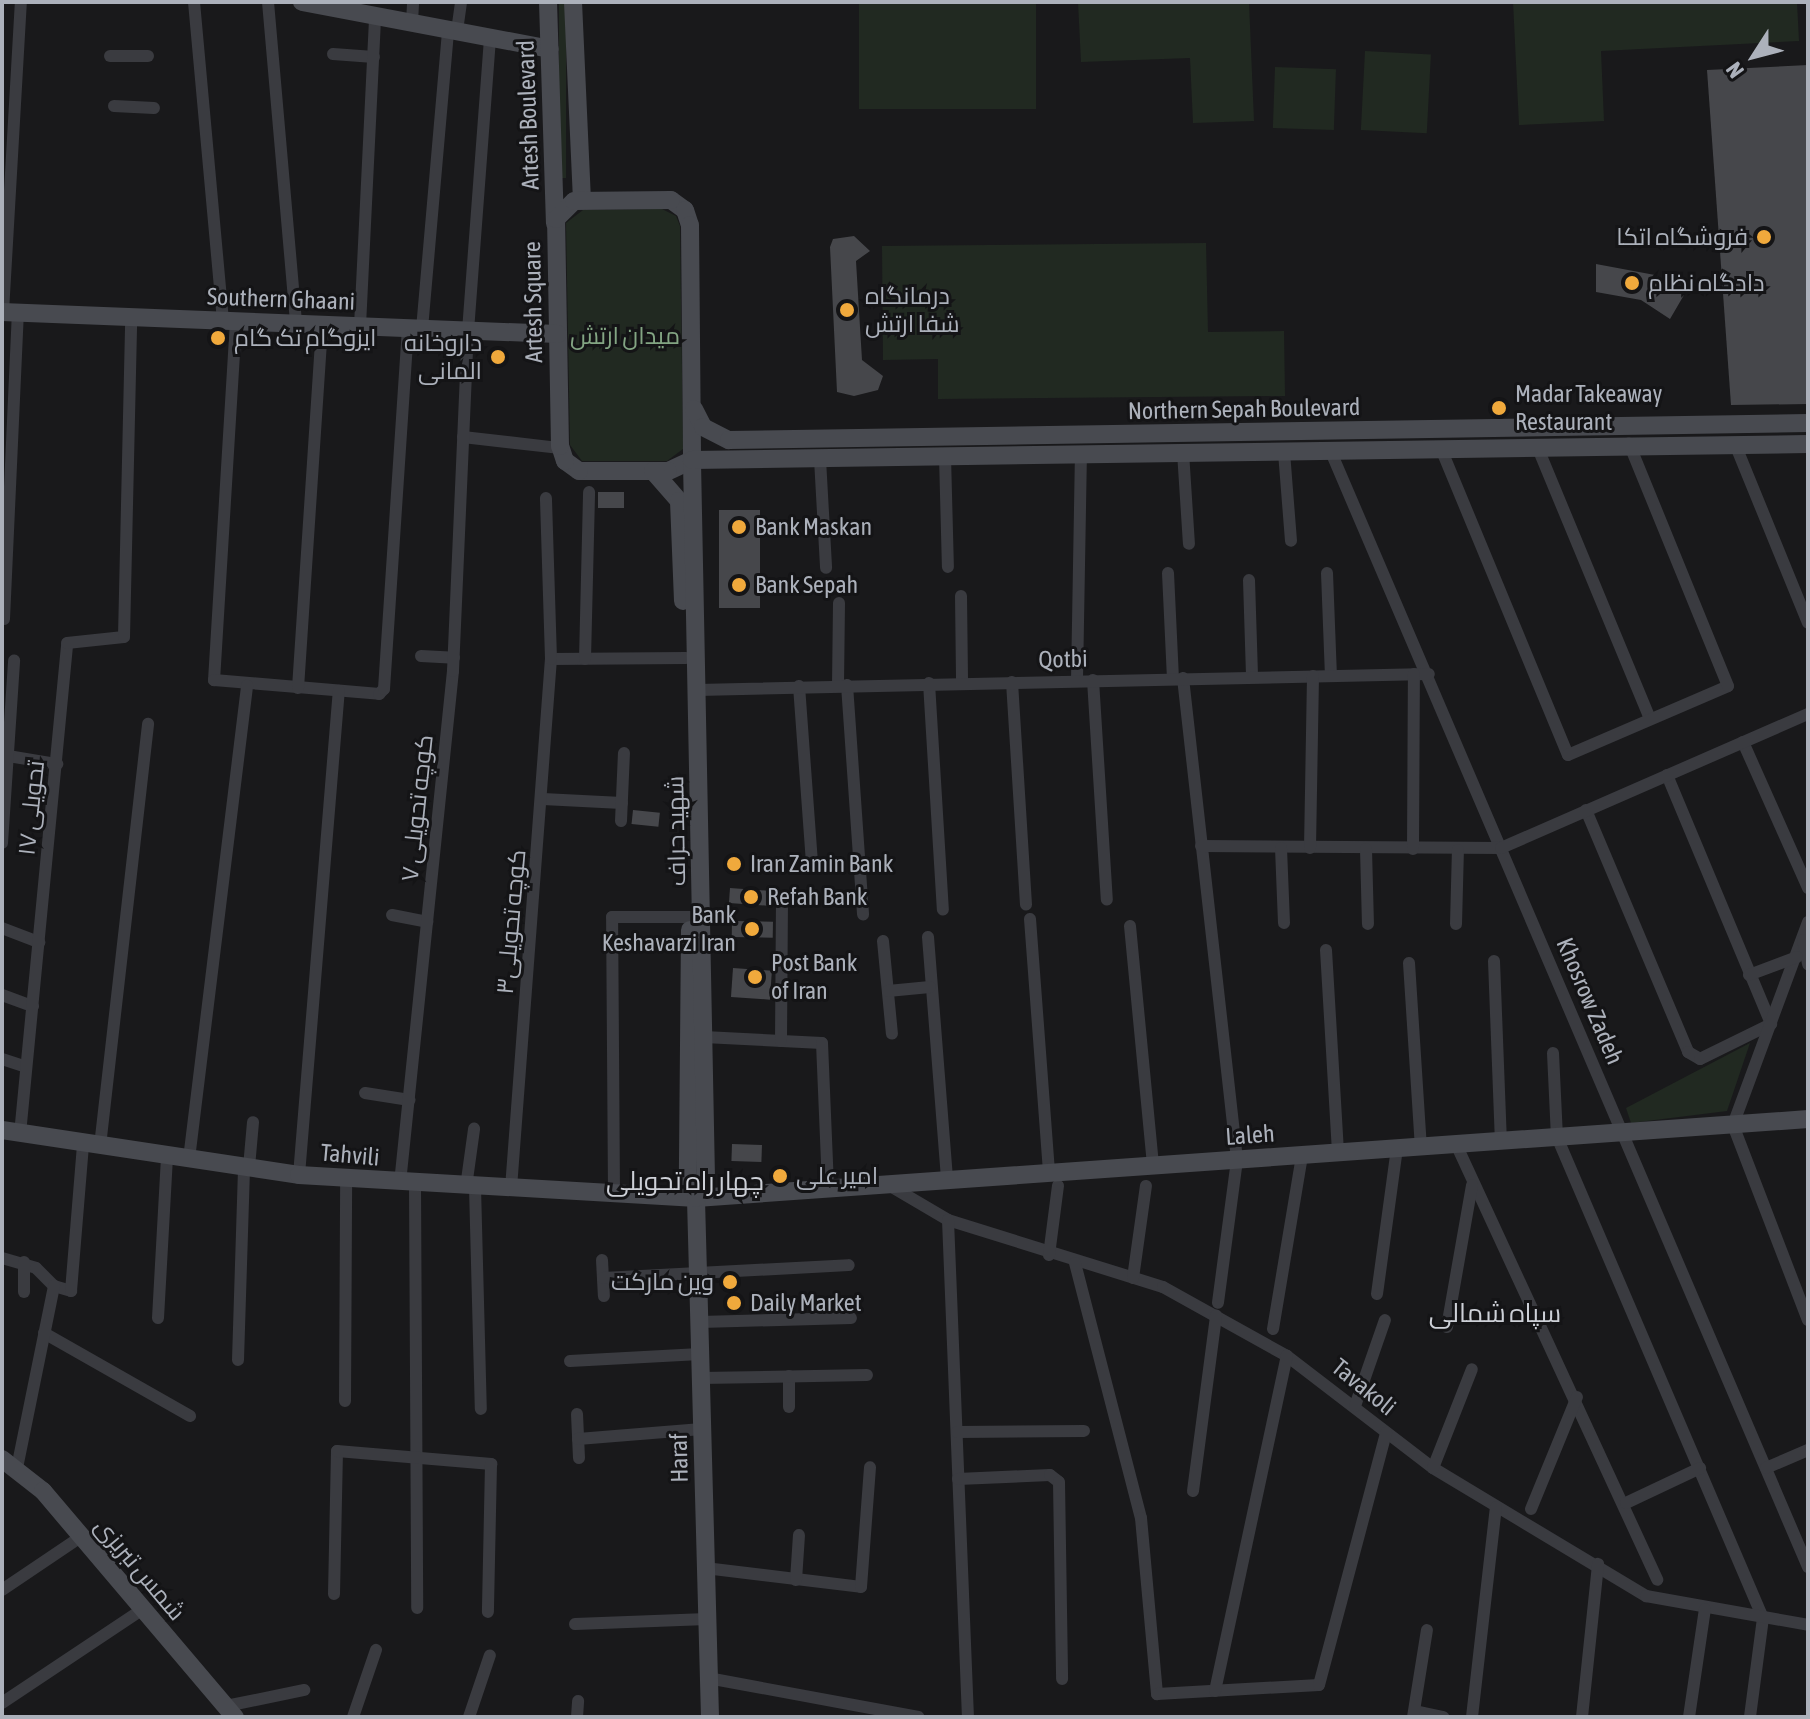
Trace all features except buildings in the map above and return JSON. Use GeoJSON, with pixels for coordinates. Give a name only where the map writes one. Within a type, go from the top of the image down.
{"type":"FeatureCollection","features":[{"type":"Feature","properties":{"kind":"main road","name":"Artesh Boulevard"},"geometry":{"type":"LineString","coordinates":[[548,2],[555,227]]}},
{"type":"Feature","properties":{"kind":"main road","name":"Artesh Boulevard"},"geometry":{"type":"LineString","coordinates":[[573,2],[582,200]]}},
{"type":"Feature","properties":{"kind":"main road"},"geometry":{"type":"LineString","coordinates":[[308,3],[365,10],[412,23],[550,49]]}},
{"type":"Feature","properties":{"kind":"main road"},"geometry":{"type":"LineString","coordinates":[[560,448],[579,471],[677,470],[692,460],[694,409],[689,217],[671,200],[582,200]]}},
{"type":"Feature","properties":{"kind":"main road","name":"Artesh Square"},"geometry":{"type":"LineString","coordinates":[[560,448],[555,227],[560,212],[582,200]]}},
{"type":"Feature","properties":{"kind":"main road","name":"Southern Ghaani"},"geometry":{"type":"LineString","coordinates":[[8,312],[558,334]]}},
{"type":"Feature","properties":{"kind":"main road"},"geometry":{"type":"LineString","coordinates":[[694,409],[703,427],[729,440],[722,449],[730,459]]}},
{"type":"Feature","properties":{"kind":"main road","name":"Northern Sepah Boulevard"},"geometry":{"type":"LineString","coordinates":[[729,440],[1025,445],[1496,438],[1808,423]]}},
{"type":"Feature","properties":{"kind":"main road","name":"Northern Sepah Boulevard"},"geometry":{"type":"LineString","coordinates":[[692,460],[945,456],[1025,445],[1081,454],[1442,451],[1496,438],[1537,446],[1808,444]]}},
{"type":"Feature","properties":{"kind":"main road","name":"شهید حراف"},"geometry":{"type":"LineString","coordinates":[[692,460],[687,548],[698,690],[704,1037],[697,1111]]}},
{"type":"Feature","properties":{"kind":"main road"},"geometry":{"type":"LineString","coordinates":[[653,471],[679,501],[687,548],[690,917],[697,1111]]}},
{"type":"Feature","properties":{"kind":"main road","name":"Haraf"},"geometry":{"type":"LineString","coordinates":[[697,1111],[688,1177],[696,1198],[710,1717]]}},
{"type":"Feature","properties":{"kind":"main road","name":"Laleh"},"geometry":{"type":"LineString","coordinates":[[696,1198],[947,1180],[1054,1179],[1153,1166],[1808,1119]]}},
{"type":"Feature","properties":{"kind":"main road","name":"Tahvili"},"geometry":{"type":"LineString","coordinates":[[11,1132],[299,1175],[408,1184],[696,1198]]}},
{"type":"Feature","properties":{"kind":"main road","name":"شمس تبریزی"},"geometry":{"type":"LineString","coordinates":[[10,1464],[82,1536],[230,1712]]}},
{"type":"Feature","properties":{"kind":"street"},"geometry":{"type":"LineString","coordinates":[[4,619],[10,204],[21,2]]}},
{"type":"Feature","properties":{"kind":"street"},"geometry":{"type":"LineString","coordinates":[[194,2],[230,321],[216,683],[382,692],[415,329],[453,30],[461,2]]}},
{"type":"Feature","properties":{"kind":"street"},"geometry":{"type":"LineString","coordinates":[[268,2],[284,155],[296,324]]}},
{"type":"Feature","properties":{"kind":"street"},"geometry":{"type":"LineString","coordinates":[[412,23],[413,2]]}},
{"type":"Feature","properties":{"kind":"street"},"geometry":{"type":"LineString","coordinates":[[360,326],[374,57],[365,10]]}},
{"type":"Feature","properties":{"kind":"street","name":"کوچه تحویلی ۷"},"geometry":{"type":"LineString","coordinates":[[417,1608],[409,1100],[454,658],[468,331],[490,37]]}},
{"type":"Feature","properties":{"kind":"street"},"geometry":{"type":"LineString","coordinates":[[333,54],[374,57]]}},
{"type":"Feature","properties":{"kind":"street"},"geometry":{"type":"LineString","coordinates":[[110,56],[148,56]]}},
{"type":"Feature","properties":{"kind":"street"},"geometry":{"type":"LineString","coordinates":[[114,106],[154,108]]}},
{"type":"Feature","properties":{"kind":"street","name":"تحویلی ۱۷"},"geometry":{"type":"LineString","coordinates":[[11,1132],[26,1067],[33,1006],[67,643],[124,637],[131,317]]}},
{"type":"Feature","properties":{"kind":"street"},"geometry":{"type":"LineString","coordinates":[[298,688],[322,325]]}},
{"type":"Feature","properties":{"kind":"street"},"geometry":{"type":"LineString","coordinates":[[463,437],[560,448]]}},
{"type":"Feature","properties":{"kind":"street"},"geometry":{"type":"LineString","coordinates":[[1442,451],[1568,755],[1728,686],[1629,443]]}},
{"type":"Feature","properties":{"kind":"street"},"geometry":{"type":"LineString","coordinates":[[1735,444],[1808,623]]}},
{"type":"Feature","properties":{"kind":"street"},"geometry":{"type":"LineString","coordinates":[[1537,446],[1650,719]]}},
{"type":"Feature","properties":{"kind":"street"},"geometry":{"type":"LineString","coordinates":[[1183,452],[1189,544]]}},
{"type":"Feature","properties":{"kind":"street"},"geometry":{"type":"LineString","coordinates":[[1284,452],[1291,541]]}},
{"type":"Feature","properties":{"kind":"street","name":"Khosrow Zadeh"},"geometry":{"type":"LineString","coordinates":[[1331,452],[1429,674],[1808,1567]]}},
{"type":"Feature","properties":{"kind":"street"},"geometry":{"type":"LineString","coordinates":[[1077,680],[1081,454]]}},
{"type":"Feature","properties":{"kind":"street"},"geometry":{"type":"LineString","coordinates":[[945,456],[948,567]]}},
{"type":"Feature","properties":{"kind":"street"},"geometry":{"type":"LineString","coordinates":[[820,459],[826,568]]}},
{"type":"Feature","properties":{"kind":"street"},"geometry":{"type":"LineString","coordinates":[[585,659],[589,492]]}},
{"type":"Feature","properties":{"kind":"street","name":"کوچه تحویلی۳"},"geometry":{"type":"LineString","coordinates":[[511,1188],[543,799],[551,659],[546,498]]}},
{"type":"Feature","properties":{"kind":"street"},"geometry":{"type":"LineString","coordinates":[[1168,573],[1237,1160],[1193,1491]]}},
{"type":"Feature","properties":{"kind":"street"},"geometry":{"type":"LineString","coordinates":[[1327,573],[1331,676]]}},
{"type":"Feature","properties":{"kind":"street"},"geometry":{"type":"LineString","coordinates":[[1249,580],[1252,677]]}},
{"type":"Feature","properties":{"kind":"street"},"geometry":{"type":"LineString","coordinates":[[961,596],[962,683]]}},
{"type":"Feature","properties":{"kind":"street"},"geometry":{"type":"LineString","coordinates":[[839,603],[842,685],[863,914]]}},
{"type":"Feature","properties":{"kind":"street"},"geometry":{"type":"LineString","coordinates":[[421,656],[454,658]]}},
{"type":"Feature","properties":{"kind":"street"},"geometry":{"type":"LineString","coordinates":[[551,659],[686,658]]}},
{"type":"Feature","properties":{"kind":"street"},"geometry":{"type":"LineString","coordinates":[[2,843],[14,660]]}},
{"type":"Feature","properties":{"kind":"street"},"geometry":{"type":"LineString","coordinates":[[1413,849],[1414,674]]}},
{"type":"Feature","properties":{"kind":"street","name":"Qotbi"},"geometry":{"type":"LineString","coordinates":[[698,690],[1429,674]]}},
{"type":"Feature","properties":{"kind":"street"},"geometry":{"type":"LineString","coordinates":[[1310,848],[1313,676]]}},
{"type":"Feature","properties":{"kind":"street"},"geometry":{"type":"LineString","coordinates":[[1093,680],[1107,900]]}},
{"type":"Feature","properties":{"kind":"street"},"geometry":{"type":"LineString","coordinates":[[1012,682],[1026,905]]}},
{"type":"Feature","properties":{"kind":"street"},"geometry":{"type":"LineString","coordinates":[[929,683],[943,910]]}},
{"type":"Feature","properties":{"kind":"street"},"geometry":{"type":"LineString","coordinates":[[189,1159],[247,686]]}},
{"type":"Feature","properties":{"kind":"street"},"geometry":{"type":"LineString","coordinates":[[799,686],[812,861]]}},
{"type":"Feature","properties":{"kind":"street"},"geometry":{"type":"LineString","coordinates":[[299,1175],[339,691]]}},
{"type":"Feature","properties":{"kind":"street"},"geometry":{"type":"LineString","coordinates":[[1201,846],[1501,848],[1808,714]]}},
{"type":"Feature","properties":{"kind":"street"},"geometry":{"type":"LineString","coordinates":[[2,1258],[24,1262],[54,1286],[71,1291],[148,724]]}},
{"type":"Feature","properties":{"kind":"street"},"geometry":{"type":"LineString","coordinates":[[1743,742],[1808,888]]}},
{"type":"Feature","properties":{"kind":"street"},"geometry":{"type":"LineString","coordinates":[[621,821],[624,753]]}},
{"type":"Feature","properties":{"kind":"street"},"geometry":{"type":"LineString","coordinates":[[8,756],[57,764]]}},
{"type":"Feature","properties":{"kind":"street"},"geometry":{"type":"LineString","coordinates":[[1667,775],[1771,1024]]}},
{"type":"Feature","properties":{"kind":"street"},"geometry":{"type":"LineString","coordinates":[[543,799],[622,803]]}},
{"type":"Feature","properties":{"kind":"street"},"geometry":{"type":"LineString","coordinates":[[1586,810],[1688,1052],[1700,1059],[1771,1024]]}},
{"type":"Feature","properties":{"kind":"street"},"geometry":{"type":"LineString","coordinates":[[1281,848],[1284,923]]}},
{"type":"Feature","properties":{"kind":"street"},"geometry":{"type":"LineString","coordinates":[[1366,849],[1368,924]]}},
{"type":"Feature","properties":{"kind":"street"},"geometry":{"type":"LineString","coordinates":[[1456,924],[1458,850]]}},
{"type":"Feature","properties":{"kind":"street"},"geometry":{"type":"LineString","coordinates":[[781,1041],[782,902]]}},
{"type":"Feature","properties":{"kind":"street"},"geometry":{"type":"LineString","coordinates":[[392,915],[427,922]]}},
{"type":"Feature","properties":{"kind":"street"},"geometry":{"type":"LineString","coordinates":[[614,1192],[612,917],[690,917]]}},
{"type":"Feature","properties":{"kind":"street"},"geometry":{"type":"LineString","coordinates":[[1030,919],[1054,1179],[1049,1255]]}},
{"type":"Feature","properties":{"kind":"street"},"geometry":{"type":"LineString","coordinates":[[1808,922],[1802,961],[1771,1024],[1733,1125],[1808,1320]]}},
{"type":"Feature","properties":{"kind":"street"},"geometry":{"type":"LineString","coordinates":[[1130,926],[1153,1166]]}},
{"type":"Feature","properties":{"kind":"street"},"geometry":{"type":"LineString","coordinates":[[2,928],[39,942]]}},
{"type":"Feature","properties":{"kind":"street"},"geometry":{"type":"LineString","coordinates":[[928,937],[947,1180]]}},
{"type":"Feature","properties":{"kind":"street"},"geometry":{"type":"LineString","coordinates":[[883,941],[892,1034]]}},
{"type":"Feature","properties":{"kind":"street"},"geometry":{"type":"LineString","coordinates":[[1326,950],[1338,1153]]}},
{"type":"Feature","properties":{"kind":"street"},"geometry":{"type":"LineString","coordinates":[[1494,961],[1501,1141]]}},
{"type":"Feature","properties":{"kind":"street"},"geometry":{"type":"LineString","coordinates":[[1749,975],[1802,961]]}},
{"type":"Feature","properties":{"kind":"street"},"geometry":{"type":"LineString","coordinates":[[1409,963],[1421,1147]]}},
{"type":"Feature","properties":{"kind":"street"},"geometry":{"type":"LineString","coordinates":[[888,991],[930,987]]}},
{"type":"Feature","properties":{"kind":"street"},"geometry":{"type":"LineString","coordinates":[[2,995],[33,1006]]}},
{"type":"Feature","properties":{"kind":"street"},"geometry":{"type":"LineString","coordinates":[[704,1037],[822,1043],[828,1188]]}},
{"type":"Feature","properties":{"kind":"street"},"geometry":{"type":"LineString","coordinates":[[1553,1053],[1557,1137],[1763,1618],[1750,1717]]}},
{"type":"Feature","properties":{"kind":"street"},"geometry":{"type":"LineString","coordinates":[[2,1059],[26,1067]]}},
{"type":"Feature","properties":{"kind":"street"},"geometry":{"type":"LineString","coordinates":[[365,1093],[409,1100]]}},
{"type":"Feature","properties":{"kind":"street"},"geometry":{"type":"LineString","coordinates":[[238,1360],[246,1167],[253,1122]]}},
{"type":"Feature","properties":{"kind":"street"},"geometry":{"type":"LineString","coordinates":[[474,1129],[470,1187],[481,1409]]}},
{"type":"Feature","properties":{"kind":"street"},"geometry":{"type":"LineString","coordinates":[[1456,1144],[1472,1184],[1626,1503],[1657,1580]]}},
{"type":"Feature","properties":{"kind":"street"},"geometry":{"type":"LineString","coordinates":[[1377,1294],[1397,1148]]}},
{"type":"Feature","properties":{"kind":"street"},"geometry":{"type":"LineString","coordinates":[[1273,1329],[1302,1155]]}},
{"type":"Feature","properties":{"kind":"street"},"geometry":{"type":"LineString","coordinates":[[158,1318],[167,1156]]}},
{"type":"Feature","properties":{"kind":"street"},"geometry":{"type":"LineString","coordinates":[[345,1401],[346,1178]]}},
{"type":"Feature","properties":{"kind":"street","name":"Tavakoli"},"geometry":{"type":"LineString","coordinates":[[887,1184],[948,1220],[1049,1255],[1163,1287],[1217,1309],[1355,1406],[1433,1468],[1598,1564],[1646,1596],[1705,1609],[1808,1625]]}},
{"type":"Feature","properties":{"kind":"street"},"geometry":{"type":"LineString","coordinates":[[1447,1327],[1472,1184]]}},
{"type":"Feature","properties":{"kind":"street"},"geometry":{"type":"LineString","coordinates":[[1133,1278],[1146,1186]]}},
{"type":"Feature","properties":{"kind":"street"},"geometry":{"type":"LineString","coordinates":[[948,1220],[968,1717]]}},
{"type":"Feature","properties":{"kind":"street"},"geometry":{"type":"LineString","coordinates":[[602,1260],[604,1296]]}},
{"type":"Feature","properties":{"kind":"street"},"geometry":{"type":"LineString","coordinates":[[24,1262],[24,1292]]}},
{"type":"Feature","properties":{"kind":"street"},"geometry":{"type":"LineString","coordinates":[[1075,1263],[1141,1518],[1157,1694],[1319,1685],[1386,1433]]}},
{"type":"Feature","properties":{"kind":"street"},"geometry":{"type":"LineString","coordinates":[[603,1278],[698,1270],[849,1265]]}},
{"type":"Feature","properties":{"kind":"street"},"geometry":{"type":"LineString","coordinates":[[10,1464],[54,1286]]}},
{"type":"Feature","properties":{"kind":"street"},"geometry":{"type":"LineString","coordinates":[[700,1322],[851,1318]]}},
{"type":"Feature","properties":{"kind":"street"},"geometry":{"type":"LineString","coordinates":[[1355,1406],[1385,1320]]}},
{"type":"Feature","properties":{"kind":"street"},"geometry":{"type":"LineString","coordinates":[[44,1333],[190,1416]]}},
{"type":"Feature","properties":{"kind":"street"},"geometry":{"type":"LineString","coordinates":[[570,1361],[700,1354]]}},
{"type":"Feature","properties":{"kind":"street"},"geometry":{"type":"LineString","coordinates":[[1215,1691],[1287,1356]]}},
{"type":"Feature","properties":{"kind":"street"},"geometry":{"type":"LineString","coordinates":[[1433,1468],[1472,1369]]}},
{"type":"Feature","properties":{"kind":"street"},"geometry":{"type":"LineString","coordinates":[[701,1378],[867,1375]]}},
{"type":"Feature","properties":{"kind":"street"},"geometry":{"type":"LineString","coordinates":[[789,1376],[789,1407]]}},
{"type":"Feature","properties":{"kind":"street"},"geometry":{"type":"LineString","coordinates":[[1531,1509],[1577,1397]]}},
{"type":"Feature","properties":{"kind":"street"},"geometry":{"type":"LineString","coordinates":[[577,1414],[579,1458]]}},
{"type":"Feature","properties":{"kind":"street"},"geometry":{"type":"LineString","coordinates":[[578,1439],[702,1429]]}},
{"type":"Feature","properties":{"kind":"street"},"geometry":{"type":"LineString","coordinates":[[957,1432],[1084,1431]]}},
{"type":"Feature","properties":{"kind":"street"},"geometry":{"type":"LineString","coordinates":[[1766,1468],[1808,1450]]}},
{"type":"Feature","properties":{"kind":"street"},"geometry":{"type":"LineString","coordinates":[[334,1594],[337,1451],[491,1464],[488,1612]]}},
{"type":"Feature","properties":{"kind":"street"},"geometry":{"type":"LineString","coordinates":[[705,1568],[861,1587],[870,1467]]}},
{"type":"Feature","properties":{"kind":"street"},"geometry":{"type":"LineString","coordinates":[[1626,1503],[1700,1468]]}},
{"type":"Feature","properties":{"kind":"street"},"geometry":{"type":"LineString","coordinates":[[958,1479],[1050,1475],[1059,1482],[1062,1679]]}},
{"type":"Feature","properties":{"kind":"street"},"geometry":{"type":"LineString","coordinates":[[1472,1717],[1496,1507]]}},
{"type":"Feature","properties":{"kind":"street"},"geometry":{"type":"LineString","coordinates":[[796,1580],[799,1535]]}},
{"type":"Feature","properties":{"kind":"street"},"geometry":{"type":"LineString","coordinates":[[2,1590],[82,1536]]}},
{"type":"Feature","properties":{"kind":"street"},"geometry":{"type":"LineString","coordinates":[[1582,1717],[1598,1564]]}},
{"type":"Feature","properties":{"kind":"street"},"geometry":{"type":"LineString","coordinates":[[2,1703],[143,1609]]}},
{"type":"Feature","properties":{"kind":"street"},"geometry":{"type":"LineString","coordinates":[[1689,1717],[1705,1609]]}},
{"type":"Feature","properties":{"kind":"street"},"geometry":{"type":"LineString","coordinates":[[575,1624],[707,1619]]}},
{"type":"Feature","properties":{"kind":"street"},"geometry":{"type":"LineString","coordinates":[[1427,1630],[1414,1714],[1443,1717]]}},
{"type":"Feature","properties":{"kind":"street"},"geometry":{"type":"LineString","coordinates":[[353,1717],[376,1650]]}},
{"type":"Feature","properties":{"kind":"street"},"geometry":{"type":"LineString","coordinates":[[469,1717],[490,1655]]}},
{"type":"Feature","properties":{"kind":"street"},"geometry":{"type":"LineString","coordinates":[[708,1678],[918,1717]]}},
{"type":"Feature","properties":{"kind":"street"},"geometry":{"type":"LineString","coordinates":[[230,1712],[304,1690]]}},
{"type":"Feature","properties":{"kind":"street"},"geometry":{"type":"LineString","coordinates":[[577,1717],[578,1701]]}},
{"type":"Feature","properties":{"kind":"green space"},"geometry":{"type":"Polygon","coordinates":[[[559,2],[566,2],[566,178],[559,178],[559,2]]]}},
{"type":"Feature","properties":{"kind":"green space"},"geometry":{"type":"Polygon","coordinates":[[[859,2],[1036,2],[1036,109],[859,109],[859,2]]]}},
{"type":"Feature","properties":{"kind":"green space"},"geometry":{"type":"Polygon","coordinates":[[[1078,2],[1249,2],[1254,121],[1193,123],[1190,58],[1081,62],[1078,2]]]}},
{"type":"Feature","properties":{"kind":"green space"},"geometry":{"type":"Polygon","coordinates":[[[1513,2],[1797,2],[1799,41],[1601,51],[1604,121],[1519,125],[1513,2]]]}},
{"type":"Feature","properties":{"kind":"green space"},"geometry":{"type":"Polygon","coordinates":[[[1365,51],[1431,54],[1427,133],[1361,130],[1365,51]]]}},
{"type":"Feature","properties":{"kind":"green space"},"geometry":{"type":"Polygon","coordinates":[[[1275,67],[1336,69],[1334,130],[1273,128],[1275,67]]]}},
{"type":"Feature","properties":{"kind":"green space","name":"میدان ارتش"},"geometry":{"type":"Polygon","coordinates":[[[662,209],[676,216],[680,226],[683,449],[667,461],[582,461],[570,445],[566,223],[583,210],[662,209]]]}},
{"type":"Feature","properties":{"kind":"green space"},"geometry":{"type":"Polygon","coordinates":[[[1206,243],[1208,332],[1284,331],[1285,396],[938,399],[938,359],[883,360],[882,246],[1206,243]]]}},
{"type":"Feature","properties":{"kind":"green space"},"geometry":{"type":"Polygon","coordinates":[[[1750,1043],[1727,1111],[1631,1123],[1626,1108],[1750,1043]]]}},
{"type":"Feature","properties":{"kind":"place","name":"فروشگاه اتکا"},"geometry":{"type":"Point","coordinates":[1764,237]}},
{"type":"Feature","properties":{"kind":"place","name":"دادگاه نظام"},"geometry":{"type":"Point","coordinates":[1632,283]}},
{"type":"Feature","properties":{"kind":"place","name":"درمانگاه شفا ارتش"},"geometry":{"type":"Point","coordinates":[847,310]}},
{"type":"Feature","properties":{"kind":"place","name":"ایزوگام تک گام"},"geometry":{"type":"Point","coordinates":[218,338]}},
{"type":"Feature","properties":{"kind":"place","name":"داروخانه المانی"},"geometry":{"type":"Point","coordinates":[498,357]}},
{"type":"Feature","properties":{"kind":"place","name":"Madar Takeaway Restaurant"},"geometry":{"type":"Point","coordinates":[1499,408]}},
{"type":"Feature","properties":{"kind":"place","name":"Bank Maskan"},"geometry":{"type":"Point","coordinates":[739,527]}},
{"type":"Feature","properties":{"kind":"place","name":"Bank Sepah"},"geometry":{"type":"Point","coordinates":[739,585]}},
{"type":"Feature","properties":{"kind":"place","name":"Iran Zamin Bank"},"geometry":{"type":"Point","coordinates":[734,864]}},
{"type":"Feature","properties":{"kind":"place","name":"Refah Bank"},"geometry":{"type":"Point","coordinates":[751,897]}},
{"type":"Feature","properties":{"kind":"place","name":"Bank Keshavarzi Iran"},"geometry":{"type":"Point","coordinates":[752,929]}},
{"type":"Feature","properties":{"kind":"place","name":"Post Bank of Iran"},"geometry":{"type":"Point","coordinates":[755,977]}},
{"type":"Feature","properties":{"kind":"place","name":"امیر علی"},"geometry":{"type":"Point","coordinates":[780,1176]}},
{"type":"Feature","properties":{"kind":"place","name":"وین مارکت"},"geometry":{"type":"Point","coordinates":[730,1282]}},
{"type":"Feature","properties":{"kind":"place","name":"Daily Market"},"geometry":{"type":"Point","coordinates":[734,1303]}},
{"type":"Feature","properties":{"kind":"district","name":"چهار راه تحویلی"},"geometry":{"type":"Point","coordinates":[685,1182]}},
{"type":"Feature","properties":{"kind":"district","name":"سپاه شمالی"},"geometry":{"type":"Point","coordinates":[1495,1314]}}]}
